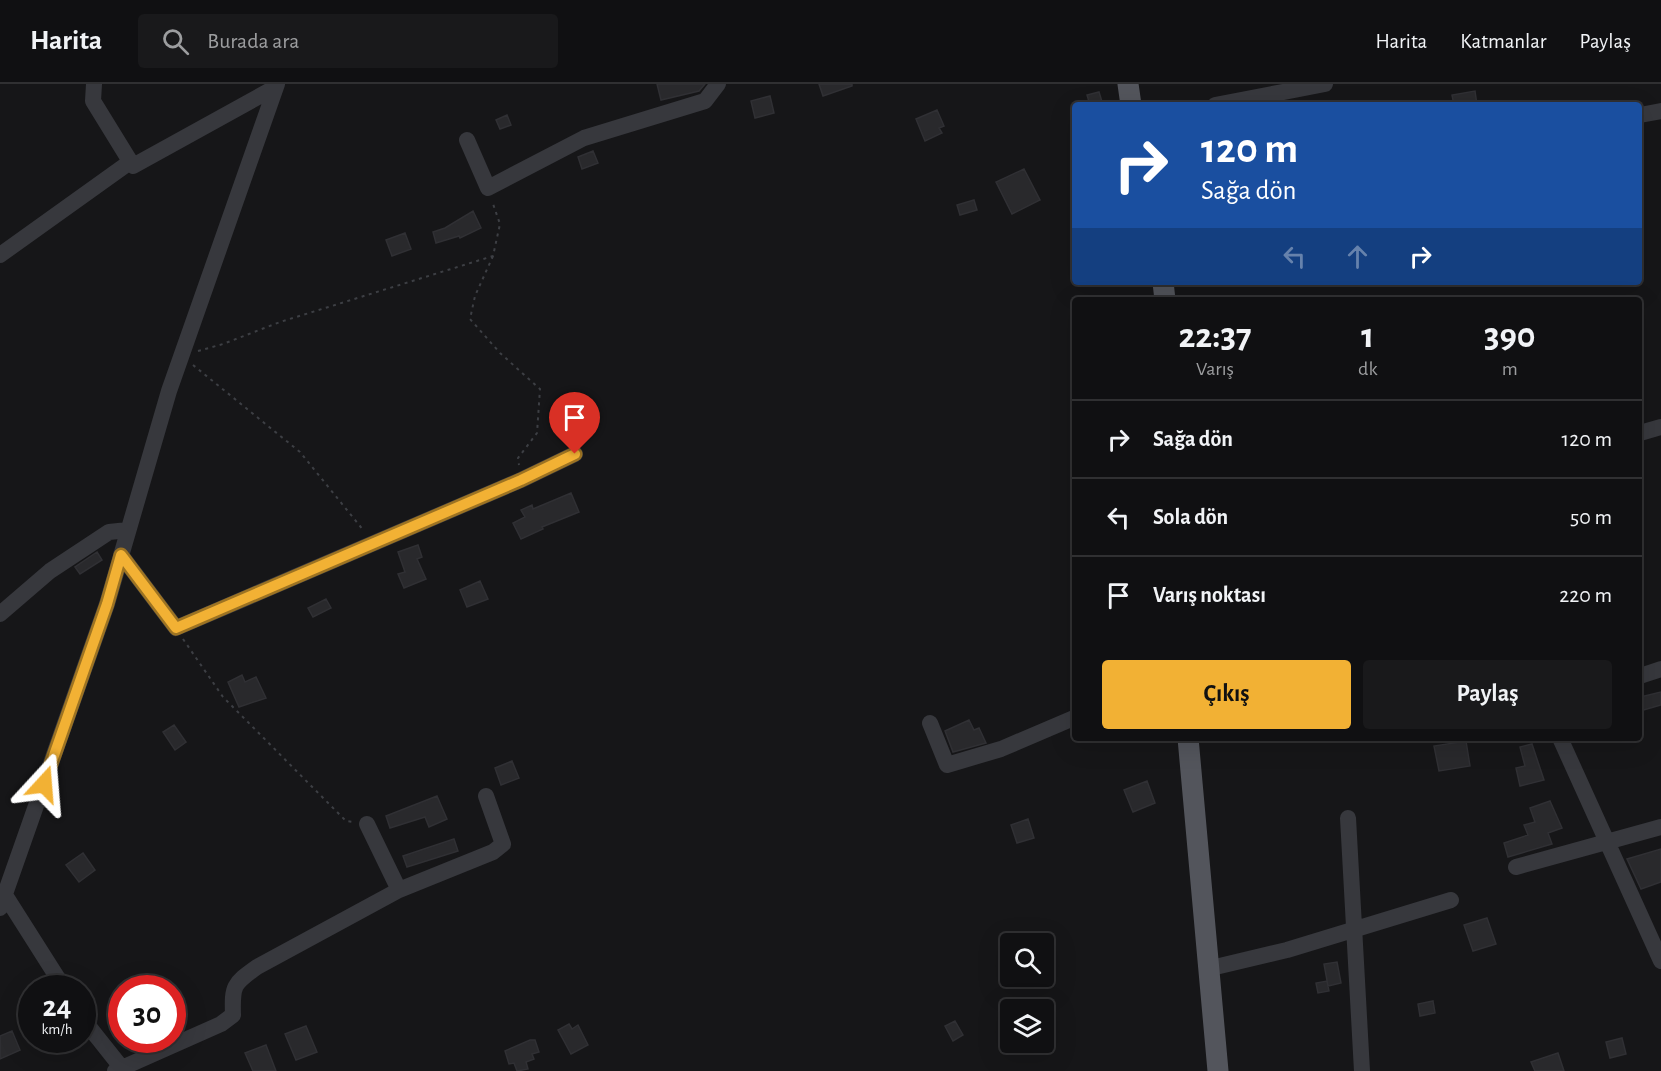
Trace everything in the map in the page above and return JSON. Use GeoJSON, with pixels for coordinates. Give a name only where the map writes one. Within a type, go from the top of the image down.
{"type":"FeatureCollection","features":[{"type":"Feature","properties":{"kind":"main road"},"geometry":{"type":"LineString","coordinates":[[1128,84],[1131,102]]}},
{"type":"Feature","properties":{"kind":"main road"},"geometry":{"type":"LineString","coordinates":[[1188,741],[1218,1071]]}},
{"type":"Feature","properties":{"kind":"street"},"geometry":{"type":"LineString","coordinates":[[94,84],[93,101],[133,166],[276,85]]}},
{"type":"Feature","properties":{"kind":"street"},"geometry":{"type":"LineString","coordinates":[[467,140],[488,188],[584,138],[705,101],[718,84]]}},
{"type":"Feature","properties":{"kind":"street"},"geometry":{"type":"LineString","coordinates":[[1231,102],[1325,84]]}},
{"type":"Feature","properties":{"kind":"street"},"geometry":{"type":"LineString","coordinates":[[55,975],[3,901],[107,604],[181,355],[276,85]]}},
{"type":"Feature","properties":{"kind":"street"},"geometry":{"type":"LineString","coordinates":[[1642,115],[1661,111]]}},
{"type":"Feature","properties":{"kind":"street"},"geometry":{"type":"LineString","coordinates":[[0,255],[130,162]]}},
{"type":"Feature","properties":{"kind":"street"},"geometry":{"type":"LineString","coordinates":[[1642,432],[1661,426]]}},
{"type":"Feature","properties":{"kind":"street"},"geometry":{"type":"LineString","coordinates":[[121,555],[176,628],[521,480],[575,454]]}},
{"type":"Feature","properties":{"kind":"street"},"geometry":{"type":"LineString","coordinates":[[0,614],[50,572],[109,532],[128,530]]}},
{"type":"Feature","properties":{"kind":"street"},"geometry":{"type":"LineString","coordinates":[[1642,675],[1661,669]]}},
{"type":"Feature","properties":{"kind":"street"},"geometry":{"type":"LineString","coordinates":[[930,723],[947,765],[1001,749],[1072,719]]}},
{"type":"Feature","properties":{"kind":"street"},"geometry":{"type":"LineString","coordinates":[[1561,741],[1659,953]]}},
{"type":"Feature","properties":{"kind":"street"},"geometry":{"type":"LineString","coordinates":[[118,1070],[221,1024],[233,1015],[232,993],[237,981],[399,890],[494,852],[503,844],[486,796]]}},
{"type":"Feature","properties":{"kind":"street"},"geometry":{"type":"LineString","coordinates":[[1348,818],[1362,1071]]}},
{"type":"Feature","properties":{"kind":"street"},"geometry":{"type":"LineString","coordinates":[[367,824],[399,890]]}},
{"type":"Feature","properties":{"kind":"street"},"geometry":{"type":"LineString","coordinates":[[1516,867],[1661,827]]}},
{"type":"Feature","properties":{"kind":"street"},"geometry":{"type":"LineString","coordinates":[[1207,969],[1355,930],[1451,900]]}},
{"type":"Feature","properties":{"kind":"street"},"geometry":{"type":"LineString","coordinates":[[96,1038],[118,1070]]}},
{"type":"Feature","properties":{"kind":"street"},"geometry":{"type":"LineString","coordinates":[[118,1070],[127,1053]]}},
{"type":"Feature","properties":{"kind":"path"},"geometry":{"type":"LineString","coordinates":[[488,188],[500,224],[493,256],[475,296],[470,319],[500,353],[540,389],[537,434],[518,458],[521,480]]}},
{"type":"Feature","properties":{"kind":"path"},"geometry":{"type":"LineString","coordinates":[[181,355],[223,344],[280,321],[493,256]]}},
{"type":"Feature","properties":{"kind":"path"},"geometry":{"type":"LineString","coordinates":[[181,355],[300,452],[373,542]]}},
{"type":"Feature","properties":{"kind":"path"},"geometry":{"type":"LineString","coordinates":[[173,624],[223,697],[346,821],[367,824]]}},
{"type":"Feature","properties":{"kind":"building"},"geometry":{"type":"Polygon","coordinates":[[[657,84],[705,84],[699,91],[661,100],[657,84]]]}},
{"type":"Feature","properties":{"kind":"building"},"geometry":{"type":"Polygon","coordinates":[[[819,84],[852,84],[852,86],[823,96],[819,84]]]}},
{"type":"Feature","properties":{"kind":"building"},"geometry":{"type":"Polygon","coordinates":[[[1475,91],[1477,102],[1453,102],[1452,95],[1475,91]]]}},
{"type":"Feature","properties":{"kind":"building"},"geometry":{"type":"Polygon","coordinates":[[[1099,92],[1102,102],[1089,102],[1087,95],[1099,92]]]}},
{"type":"Feature","properties":{"kind":"building"},"geometry":{"type":"Polygon","coordinates":[[[770,96],[774,113],[755,118],[751,101],[770,96]]]}},
{"type":"Feature","properties":{"kind":"building"},"geometry":{"type":"Polygon","coordinates":[[[937,110],[944,126],[939,128],[942,133],[925,141],[916,119],[937,110]]]}},
{"type":"Feature","properties":{"kind":"building"},"geometry":{"type":"Polygon","coordinates":[[[507,115],[511,125],[500,129],[496,120],[507,115]]]}},
{"type":"Feature","properties":{"kind":"building"},"geometry":{"type":"Polygon","coordinates":[[[593,151],[598,163],[582,169],[578,157],[593,151]]]}},
{"type":"Feature","properties":{"kind":"building"},"geometry":{"type":"Polygon","coordinates":[[[1024,169],[1040,200],[1012,214],[996,182],[1024,169]]]}},
{"type":"Feature","properties":{"kind":"building"},"geometry":{"type":"Polygon","coordinates":[[[974,200],[977,210],[960,215],[957,205],[974,200]]]}},
{"type":"Feature","properties":{"kind":"building"},"geometry":{"type":"Polygon","coordinates":[[[473,211],[481,228],[460,238],[459,236],[436,243],[433,232],[445,228],[473,211]]]}},
{"type":"Feature","properties":{"kind":"building"},"geometry":{"type":"Polygon","coordinates":[[[405,233],[411,249],[392,256],[386,240],[405,233]]]}},
{"type":"Feature","properties":{"kind":"building"},"geometry":{"type":"Polygon","coordinates":[[[571,493],[579,512],[542,527],[543,529],[521,539],[513,523],[525,517],[521,510],[532,505],[533,509],[571,493]]]}},
{"type":"Feature","properties":{"kind":"building"},"geometry":{"type":"Polygon","coordinates":[[[418,545],[422,557],[417,559],[426,579],[404,588],[398,574],[405,572],[398,552],[418,545]]]}},
{"type":"Feature","properties":{"kind":"building"},"geometry":{"type":"Polygon","coordinates":[[[97,552],[102,560],[80,574],[75,567],[97,552]]]}},
{"type":"Feature","properties":{"kind":"building"},"geometry":{"type":"Polygon","coordinates":[[[480,581],[488,599],[467,607],[460,590],[480,581]]]}},
{"type":"Feature","properties":{"kind":"building"},"geometry":{"type":"Polygon","coordinates":[[[326,599],[331,608],[313,617],[308,608],[326,599]]]}},
{"type":"Feature","properties":{"kind":"building"},"geometry":{"type":"Polygon","coordinates":[[[242,675],[245,682],[256,677],[266,698],[239,707],[228,682],[242,675]]]}},
{"type":"Feature","properties":{"kind":"building"},"geometry":{"type":"Polygon","coordinates":[[[1661,692],[1661,705],[1642,710],[1642,697],[1661,692]]]}},
{"type":"Feature","properties":{"kind":"building"},"geometry":{"type":"Polygon","coordinates":[[[969,720],[974,730],[979,728],[986,743],[953,752],[945,731],[969,720]]]}},
{"type":"Feature","properties":{"kind":"building"},"geometry":{"type":"Polygon","coordinates":[[[174,725],[186,742],[175,750],[163,732],[174,725]]]}},
{"type":"Feature","properties":{"kind":"building"},"geometry":{"type":"Polygon","coordinates":[[[1466,741],[1470,766],[1439,771],[1434,746],[1466,741]]]}},
{"type":"Feature","properties":{"kind":"building"},"geometry":{"type":"Polygon","coordinates":[[[1532,744],[1544,780],[1520,786],[1516,768],[1525,766],[1520,747],[1532,744]]]}},
{"type":"Feature","properties":{"kind":"building"},"geometry":{"type":"Polygon","coordinates":[[[512,761],[519,778],[501,785],[495,768],[512,761]]]}},
{"type":"Feature","properties":{"kind":"building"},"geometry":{"type":"Polygon","coordinates":[[[1147,781],[1155,803],[1133,812],[1124,790],[1147,781]]]}},
{"type":"Feature","properties":{"kind":"building"},"geometry":{"type":"Polygon","coordinates":[[[437,796],[447,819],[429,827],[425,817],[390,828],[386,816],[437,796]]]}},
{"type":"Feature","properties":{"kind":"building"},"geometry":{"type":"Polygon","coordinates":[[[1550,801],[1562,828],[1548,833],[1552,844],[1508,857],[1504,843],[1528,835],[1524,825],[1535,822],[1530,808],[1550,801]]]}},
{"type":"Feature","properties":{"kind":"building"},"geometry":{"type":"Polygon","coordinates":[[[1028,819],[1034,838],[1017,843],[1011,825],[1028,819]]]}},
{"type":"Feature","properties":{"kind":"building"},"geometry":{"type":"Polygon","coordinates":[[[454,839],[458,851],[407,867],[403,856],[454,839]]]}},
{"type":"Feature","properties":{"kind":"building"},"geometry":{"type":"Polygon","coordinates":[[[1661,849],[1661,882],[1641,889],[1627,859],[1661,849]]]}},
{"type":"Feature","properties":{"kind":"building"},"geometry":{"type":"Polygon","coordinates":[[[83,853],[95,870],[79,882],[66,865],[83,853]]]}},
{"type":"Feature","properties":{"kind":"building"},"geometry":{"type":"Polygon","coordinates":[[[1487,918],[1496,944],[1473,951],[1464,925],[1487,918]]]}},
{"type":"Feature","properties":{"kind":"building"},"geometry":{"type":"Polygon","coordinates":[[[1337,962],[1341,983],[1328,986],[1324,964],[1337,962]]]}},
{"type":"Feature","properties":{"kind":"building"},"geometry":{"type":"Polygon","coordinates":[[[1327,981],[1329,991],[1318,993],[1316,983],[1327,981]]]}},
{"type":"Feature","properties":{"kind":"building"},"geometry":{"type":"Polygon","coordinates":[[[1433,1001],[1435,1013],[1420,1016],[1418,1004],[1433,1001]]]}},
{"type":"Feature","properties":{"kind":"building"},"geometry":{"type":"Polygon","coordinates":[[[955,1021],[963,1035],[953,1041],[945,1026],[955,1021]]]}},
{"type":"Feature","properties":{"kind":"building"},"geometry":{"type":"Polygon","coordinates":[[[569,1024],[572,1029],[578,1025],[588,1045],[571,1054],[558,1030],[569,1024]]]}},
{"type":"Feature","properties":{"kind":"building"},"geometry":{"type":"Polygon","coordinates":[[[306,1026],[317,1052],[296,1060],[285,1034],[306,1026]]]}},
{"type":"Feature","properties":{"kind":"building"},"geometry":{"type":"Polygon","coordinates":[[[12,1031],[18,1051],[0,1059],[0,1036],[12,1031]]]}},
{"type":"Feature","properties":{"kind":"building"},"geometry":{"type":"Polygon","coordinates":[[[1622,1038],[1626,1054],[1610,1058],[1606,1042],[1622,1038]]]}},
{"type":"Feature","properties":{"kind":"building"},"geometry":{"type":"Polygon","coordinates":[[[535,1040],[539,1052],[532,1054],[534,1059],[526,1062],[528,1069],[517,1071],[514,1063],[509,1064],[505,1051],[535,1040]]]}},
{"type":"Feature","properties":{"kind":"building"},"geometry":{"type":"Polygon","coordinates":[[[266,1045],[276,1071],[253,1071],[245,1053],[266,1045]]]}},
{"type":"Feature","properties":{"kind":"building"},"geometry":{"type":"Polygon","coordinates":[[[1558,1053],[1564,1071],[1535,1071],[1531,1062],[1558,1053]]]}},
{"type":"Feature","properties":{"kind":"route"},"geometry":{"type":"LineString","coordinates":[[44,784],[107,604],[121,555],[176,628],[521,480],[575,454]]}}]}
